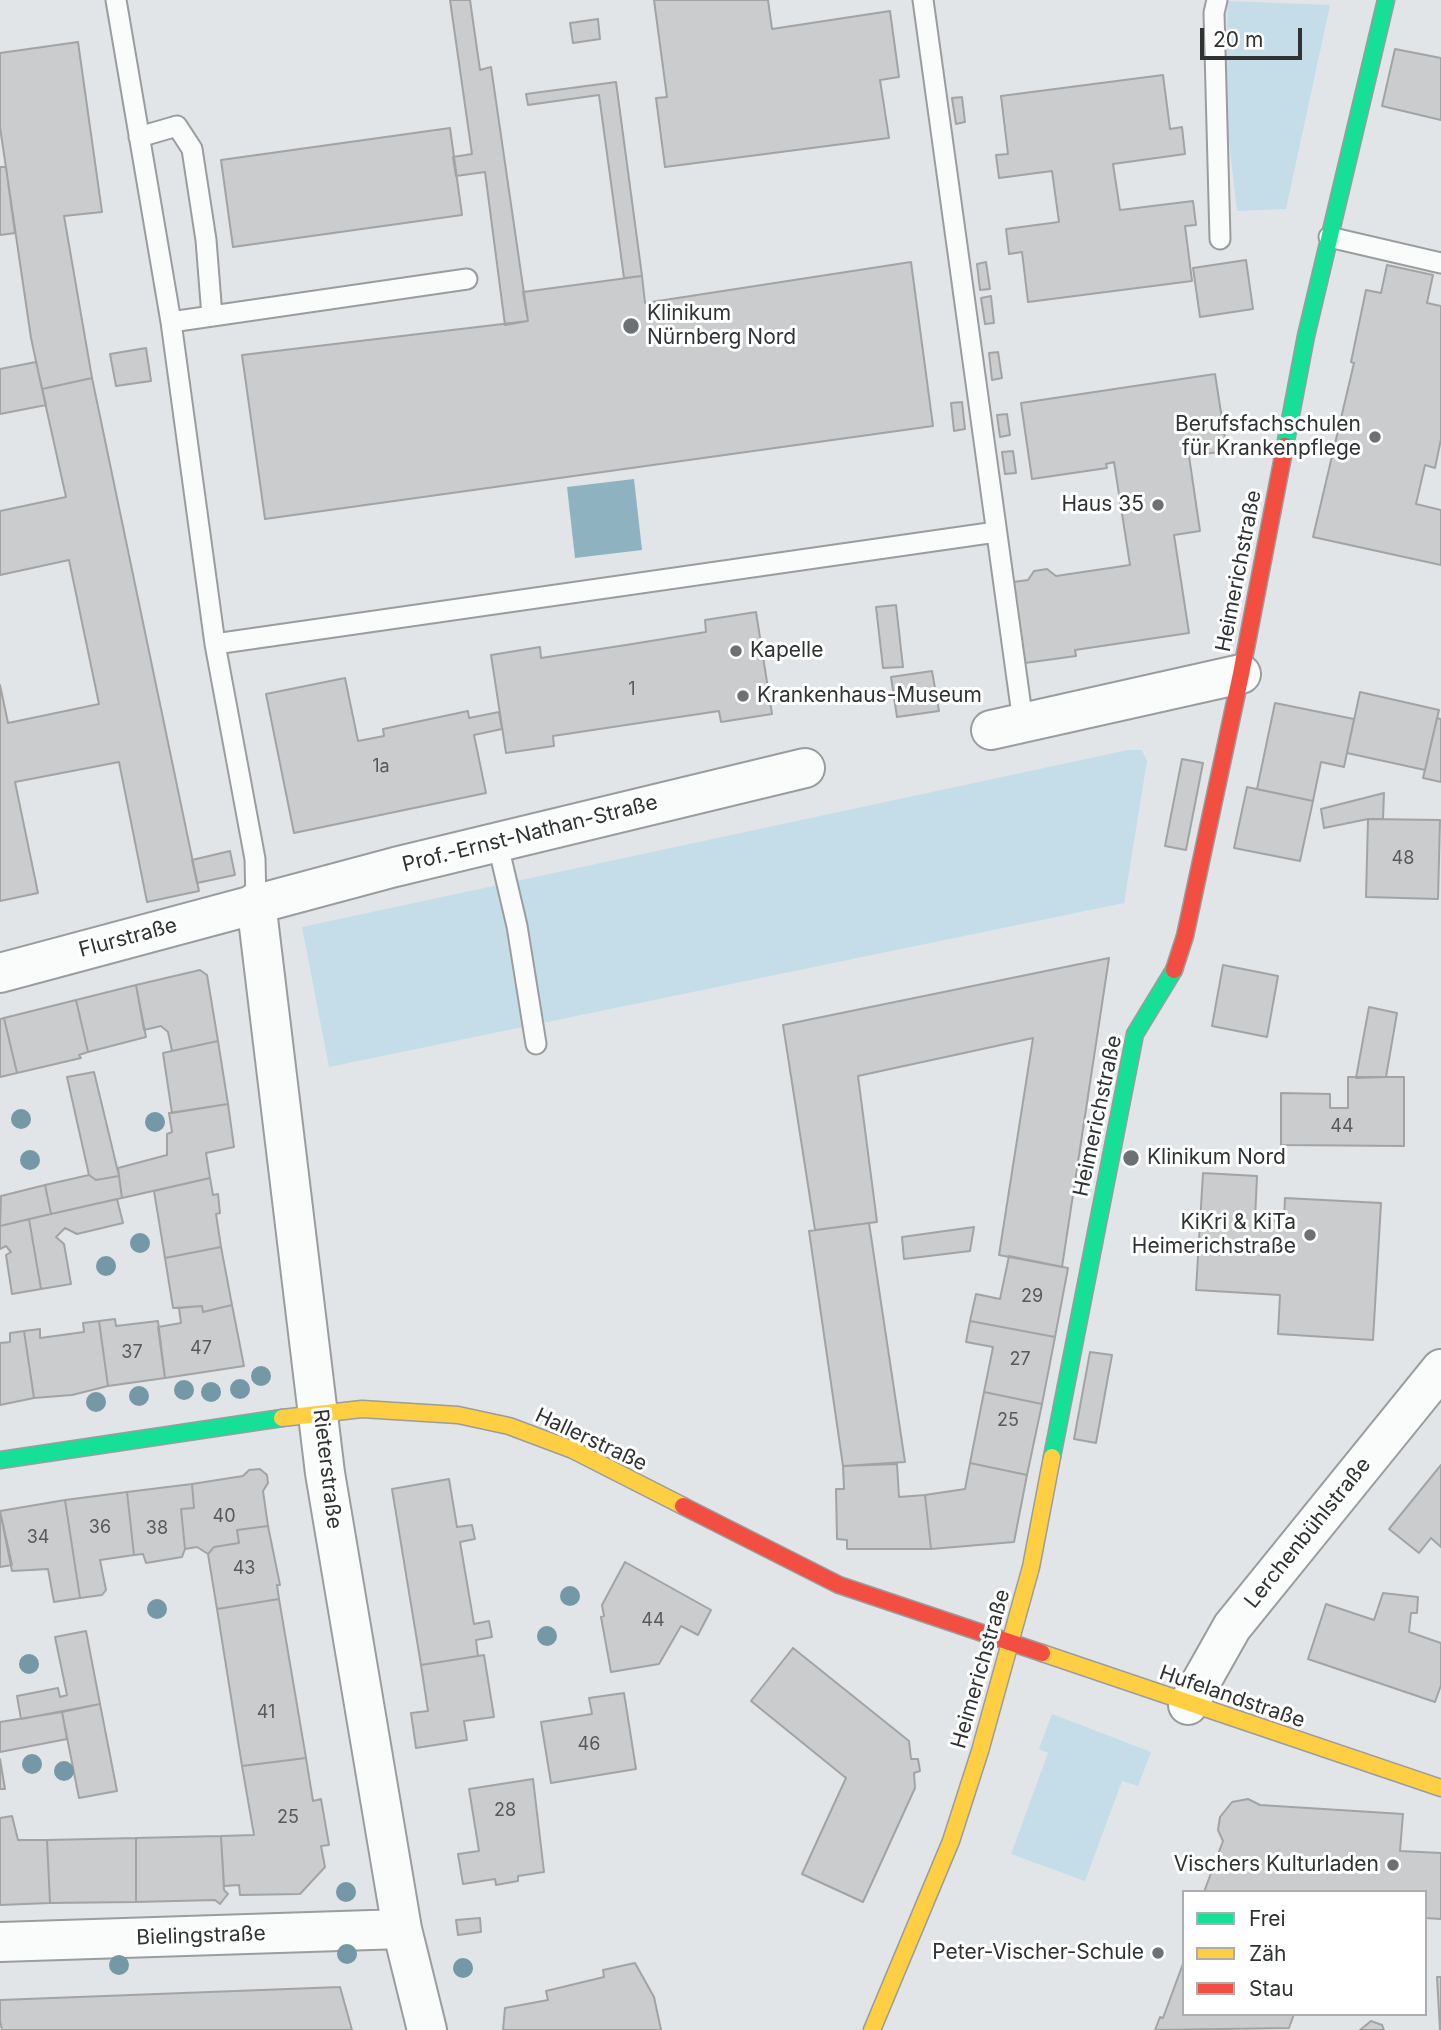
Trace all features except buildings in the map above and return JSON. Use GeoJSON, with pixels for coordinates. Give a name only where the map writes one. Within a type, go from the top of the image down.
{"type":"FeatureCollection","features":[{"type":"Feature","properties":{"kind":"street","name":"Heimerichstraße"},"geometry":{"type":"LineString","coordinates":[[872,2030],[951,1841],[1031,1567],[1135,1034],[1173,972],[1185,936],[1241,674],[1306,336],[1386,0]]}},
{"type":"Feature","properties":{"kind":"street"},"geometry":{"type":"LineString","coordinates":[[1007,726],[1241,674]]}},
{"type":"Feature","properties":{"kind":"street","name":"Prof.-Ernst-Nathan-Straße"},"geometry":{"type":"LineString","coordinates":[[256,902],[805,768]]}},
{"type":"Feature","properties":{"kind":"street","name":"Flurstraße"},"geometry":{"type":"LineString","coordinates":[[0,973],[256,902]]}},
{"type":"Feature","properties":{"kind":"street","name":"Rieterstraße"},"geometry":{"type":"LineString","coordinates":[[256,902],[325,1472],[402,1929],[427,2030]]}},
{"type":"Feature","properties":{"kind":"street","name":"Lerchenbühlstraße"},"geometry":{"type":"LineString","coordinates":[[1188,1705],[1232,1627],[1441,1369]]}},
{"type":"Feature","properties":{"kind":"street","name":"Hallerstraße"},"geometry":{"type":"LineString","coordinates":[[0,1460],[250,1422],[362,1409],[458,1415],[509,1426],[572,1450],[839,1585],[1011,1642]]}},
{"type":"Feature","properties":{"kind":"street","name":"Hufelandstraße"},"geometry":{"type":"LineString","coordinates":[[1011,1642],[1188,1705],[1441,1788]]}},
{"type":"Feature","properties":{"kind":"street","name":"Bielingstraße"},"geometry":{"type":"LineString","coordinates":[[0,1942],[402,1929]]}},
{"type":"Feature","properties":{"kind":"lane"},"geometry":{"type":"LineString","coordinates":[[116,0],[170,322],[215,644],[256,859],[256,902]]}},
{"type":"Feature","properties":{"kind":"lane"},"geometry":{"type":"LineString","coordinates":[[923,0],[996,532],[1007,726]]}},
{"type":"Feature","properties":{"kind":"lane"},"geometry":{"type":"LineString","coordinates":[[1217,0],[1214,13],[1220,239]]}},
{"type":"Feature","properties":{"kind":"lane"},"geometry":{"type":"LineString","coordinates":[[139,136],[177,126],[192,149],[206,240],[212,316]]}},
{"type":"Feature","properties":{"kind":"lane"},"geometry":{"type":"LineString","coordinates":[[1329,237],[1441,263]]}},
{"type":"Feature","properties":{"kind":"lane"},"geometry":{"type":"LineString","coordinates":[[170,322],[467,279]]}},
{"type":"Feature","properties":{"kind":"lane"},"geometry":{"type":"LineString","coordinates":[[215,644],[996,532]]}},
{"type":"Feature","properties":{"kind":"lane"},"geometry":{"type":"LineString","coordinates":[[498,841],[517,926],[536,1044]]}},
{"type":"Feature","properties":{"kind":"shaded area"},"geometry":{"type":"Polygon","coordinates":[[[1228,1],[1330,5],[1286,209],[1237,211],[1224,98],[1228,1]]]}},
{"type":"Feature","properties":{"kind":"shaded area"},"geometry":{"type":"Polygon","coordinates":[[[634,479],[642,550],[575,558],[567,487],[634,479]]]}},
{"type":"Feature","properties":{"kind":"shaded area"},"geometry":{"type":"Polygon","coordinates":[[[1128,750],[1142,750],[1147,761],[1124,903],[329,1067],[302,927],[1128,750]]]}},
{"type":"Feature","properties":{"kind":"shaded area"},"geometry":{"type":"Polygon","coordinates":[[[1052,1714],[1151,1752],[1138,1786],[1122,1781],[1085,1881],[1011,1854],[1048,1753],[1039,1749],[1052,1714]]]}},
{"type":"Feature","properties":{"kind":"traffic: fast"},"geometry":{"type":"LineString","coordinates":[[1285,446],[1306,336],[1386,0]]}},
{"type":"Feature","properties":{"kind":"traffic: fast"},"geometry":{"type":"LineString","coordinates":[[1052,1457],[1135,1034],[1174,970]]}},
{"type":"Feature","properties":{"kind":"traffic: fast"},"geometry":{"type":"LineString","coordinates":[[0,1460],[282,1418]]}},
{"type":"Feature","properties":{"kind":"traffic: slow"},"geometry":{"type":"LineString","coordinates":[[282,1418],[362,1409],[458,1415],[509,1426],[573,1450],[683,1506]]}},
{"type":"Feature","properties":{"kind":"traffic: slow"},"geometry":{"type":"LineString","coordinates":[[872,2030],[951,1841],[980,1751],[1031,1567],[1052,1457]]}},
{"type":"Feature","properties":{"kind":"traffic: slow"},"geometry":{"type":"LineString","coordinates":[[1042,1653],[1441,1788]]}},
{"type":"Feature","properties":{"kind":"traffic: jam"},"geometry":{"type":"LineString","coordinates":[[1174,970],[1185,936],[1241,674],[1285,446]]}},
{"type":"Feature","properties":{"kind":"traffic: jam"},"geometry":{"type":"LineString","coordinates":[[683,1506],[839,1585],[1042,1653]]}},
{"type":"Feature","properties":{"kind":"place","name":"Klinikum Nürnberg Nord"},"geometry":{"type":"Point","coordinates":[631,326]}},
{"type":"Feature","properties":{"kind":"place","name":"Berufsfachschulen für Krankenpflege"},"geometry":{"type":"Point","coordinates":[1375,437]}},
{"type":"Feature","properties":{"kind":"place","name":"Haus 35"},"geometry":{"type":"Point","coordinates":[1158,505]}},
{"type":"Feature","properties":{"kind":"place","name":"Kapelle"},"geometry":{"type":"Point","coordinates":[736,651]}},
{"type":"Feature","properties":{"kind":"place","name":"Krankenhaus-Museum"},"geometry":{"type":"Point","coordinates":[743,696]}},
{"type":"Feature","properties":{"kind":"place","name":"Klinikum Nord"},"geometry":{"type":"Point","coordinates":[1131,1158]}},
{"type":"Feature","properties":{"kind":"place","name":"KiKri & KiTa Heimerichstraße"},"geometry":{"type":"Point","coordinates":[1310,1235]}},
{"type":"Feature","properties":{"kind":"place","name":"Vischers Kulturladen"},"geometry":{"type":"Point","coordinates":[1393,1865]}},
{"type":"Feature","properties":{"kind":"place","name":"Peter-Vischer-Schule"},"geometry":{"type":"Point","coordinates":[1158,1953]}}]}
